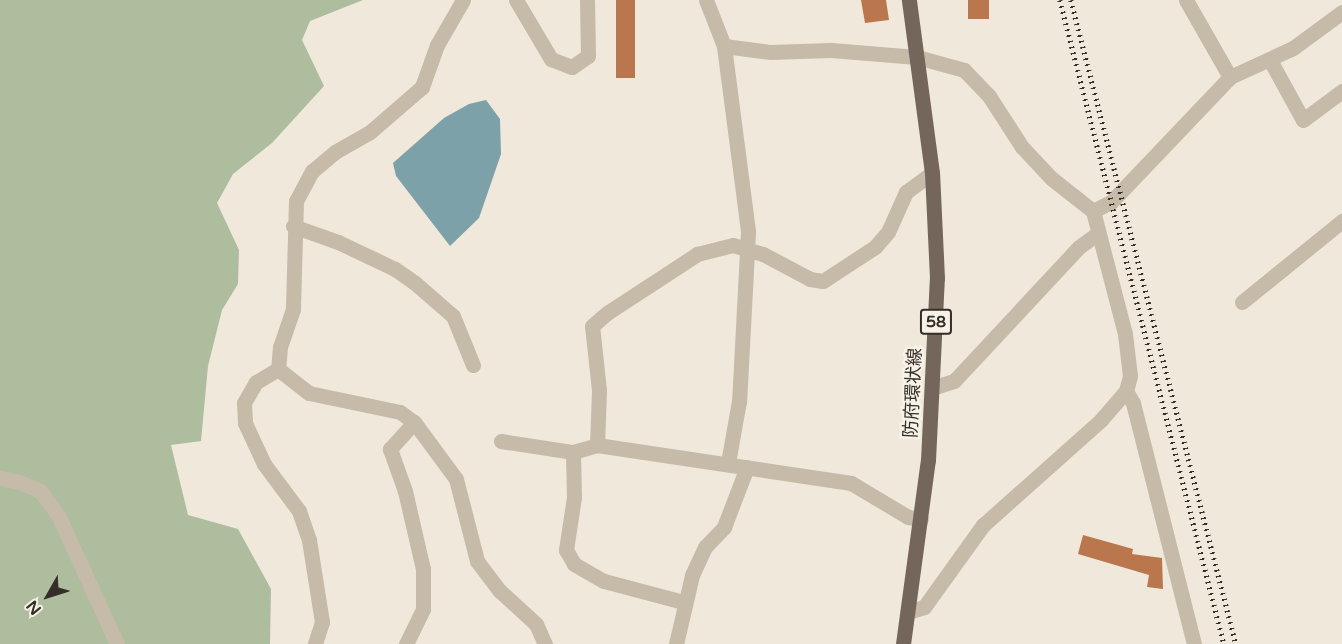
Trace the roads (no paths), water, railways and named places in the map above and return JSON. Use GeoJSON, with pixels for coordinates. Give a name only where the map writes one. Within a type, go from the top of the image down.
{"type":"FeatureCollection","features":[{"type":"Feature","properties":{"kind":"main road","name":"防府環状線"},"geometry":{"type":"LineString","coordinates":[[903,644],[921,519],[934,387],[937,278],[932,173],[909,0]]}},
{"type":"Feature","properties":{"kind":"street"},"geometry":{"type":"LineString","coordinates":[[278,369],[280,347],[293,309],[296,278],[293,226],[296,201],[312,171],[334,152],[370,132],[422,87],[437,45],[463,0]]}},
{"type":"Feature","properties":{"kind":"street"},"geometry":{"type":"LineString","coordinates":[[516,0],[551,59],[572,68],[588,56],[587,0]]}},
{"type":"Feature","properties":{"kind":"street"},"geometry":{"type":"LineString","coordinates":[[706,0],[724,46],[748,249],[739,402],[728,463]]}},
{"type":"Feature","properties":{"kind":"street"},"geometry":{"type":"LineString","coordinates":[[1186,0],[1230,77]]}},
{"type":"Feature","properties":{"kind":"street"},"geometry":{"type":"LineString","coordinates":[[1093,211],[1111,202],[1230,77],[1270,60],[1342,12]]}},
{"type":"Feature","properties":{"kind":"street"},"geometry":{"type":"LineString","coordinates":[[724,46],[770,52],[831,50],[917,57],[964,70],[989,96],[1022,147],[1051,178],[1093,211],[1125,334],[1130,376],[1125,391],[1101,420],[983,525],[924,607],[908,612]]}},
{"type":"Feature","properties":{"kind":"street"},"geometry":{"type":"LineString","coordinates":[[1270,60],[1303,120],[1342,91]]}},
{"type":"Feature","properties":{"kind":"street"},"geometry":{"type":"LineString","coordinates":[[597,445],[599,390],[592,326],[697,254],[733,245],[748,249],[810,279],[823,281],[875,246],[888,232],[906,192],[932,173]]}},
{"type":"Feature","properties":{"kind":"street"},"geometry":{"type":"LineString","coordinates":[[1242,302],[1342,221]]}},
{"type":"Feature","properties":{"kind":"street"},"geometry":{"type":"LineString","coordinates":[[293,226],[338,242],[395,269],[415,282],[453,316],[473,365]]}},
{"type":"Feature","properties":{"kind":"street"},"geometry":{"type":"LineString","coordinates":[[934,387],[954,381],[1079,247],[1098,233]]}},
{"type":"Feature","properties":{"kind":"street"},"geometry":{"type":"LineString","coordinates":[[278,369],[309,393],[400,412],[414,422],[456,479],[477,561],[500,591],[536,624],[545,644]]}},
{"type":"Feature","properties":{"kind":"street"},"geometry":{"type":"LineString","coordinates":[[278,369],[256,382],[244,403],[245,423],[259,456],[299,511],[309,540],[322,622],[315,644]]}},
{"type":"Feature","properties":{"kind":"street"},"geometry":{"type":"LineString","coordinates":[[1125,391],[1133,403],[1194,644]]}},
{"type":"Feature","properties":{"kind":"street"},"geometry":{"type":"LineString","coordinates":[[406,644],[423,609],[423,568],[405,491],[390,449],[414,422]]}},
{"type":"Feature","properties":{"kind":"street"},"geometry":{"type":"LineString","coordinates":[[501,441],[573,452],[597,445],[851,483],[908,517],[921,519]]}},
{"type":"Feature","properties":{"kind":"street"},"geometry":{"type":"LineString","coordinates":[[573,452],[574,496],[566,550],[574,564],[604,581],[683,602]]}},
{"type":"Feature","properties":{"kind":"street"},"geometry":{"type":"LineString","coordinates":[[676,644],[683,602],[705,547],[724,527],[747,467]]}},
{"type":"Feature","properties":{"kind":"street"},"geometry":{"type":"LineString","coordinates":[[0,478],[20,482],[40,491],[58,515],[117,644]]}},
{"type":"Feature","properties":{"kind":"water"},"geometry":{"type":"Polygon","coordinates":[[[486,100],[500,119],[501,154],[479,218],[450,246],[396,176],[393,163],[444,118],[469,104],[486,100]]]}},
{"type":"Feature","properties":{"kind":"railway"},"geometry":{"type":"LineString","coordinates":[[1060,0],[1224,644]]}},
{"type":"Feature","properties":{"kind":"railway"},"geometry":{"type":"LineString","coordinates":[[1071,0],[1236,644]]}}]}
